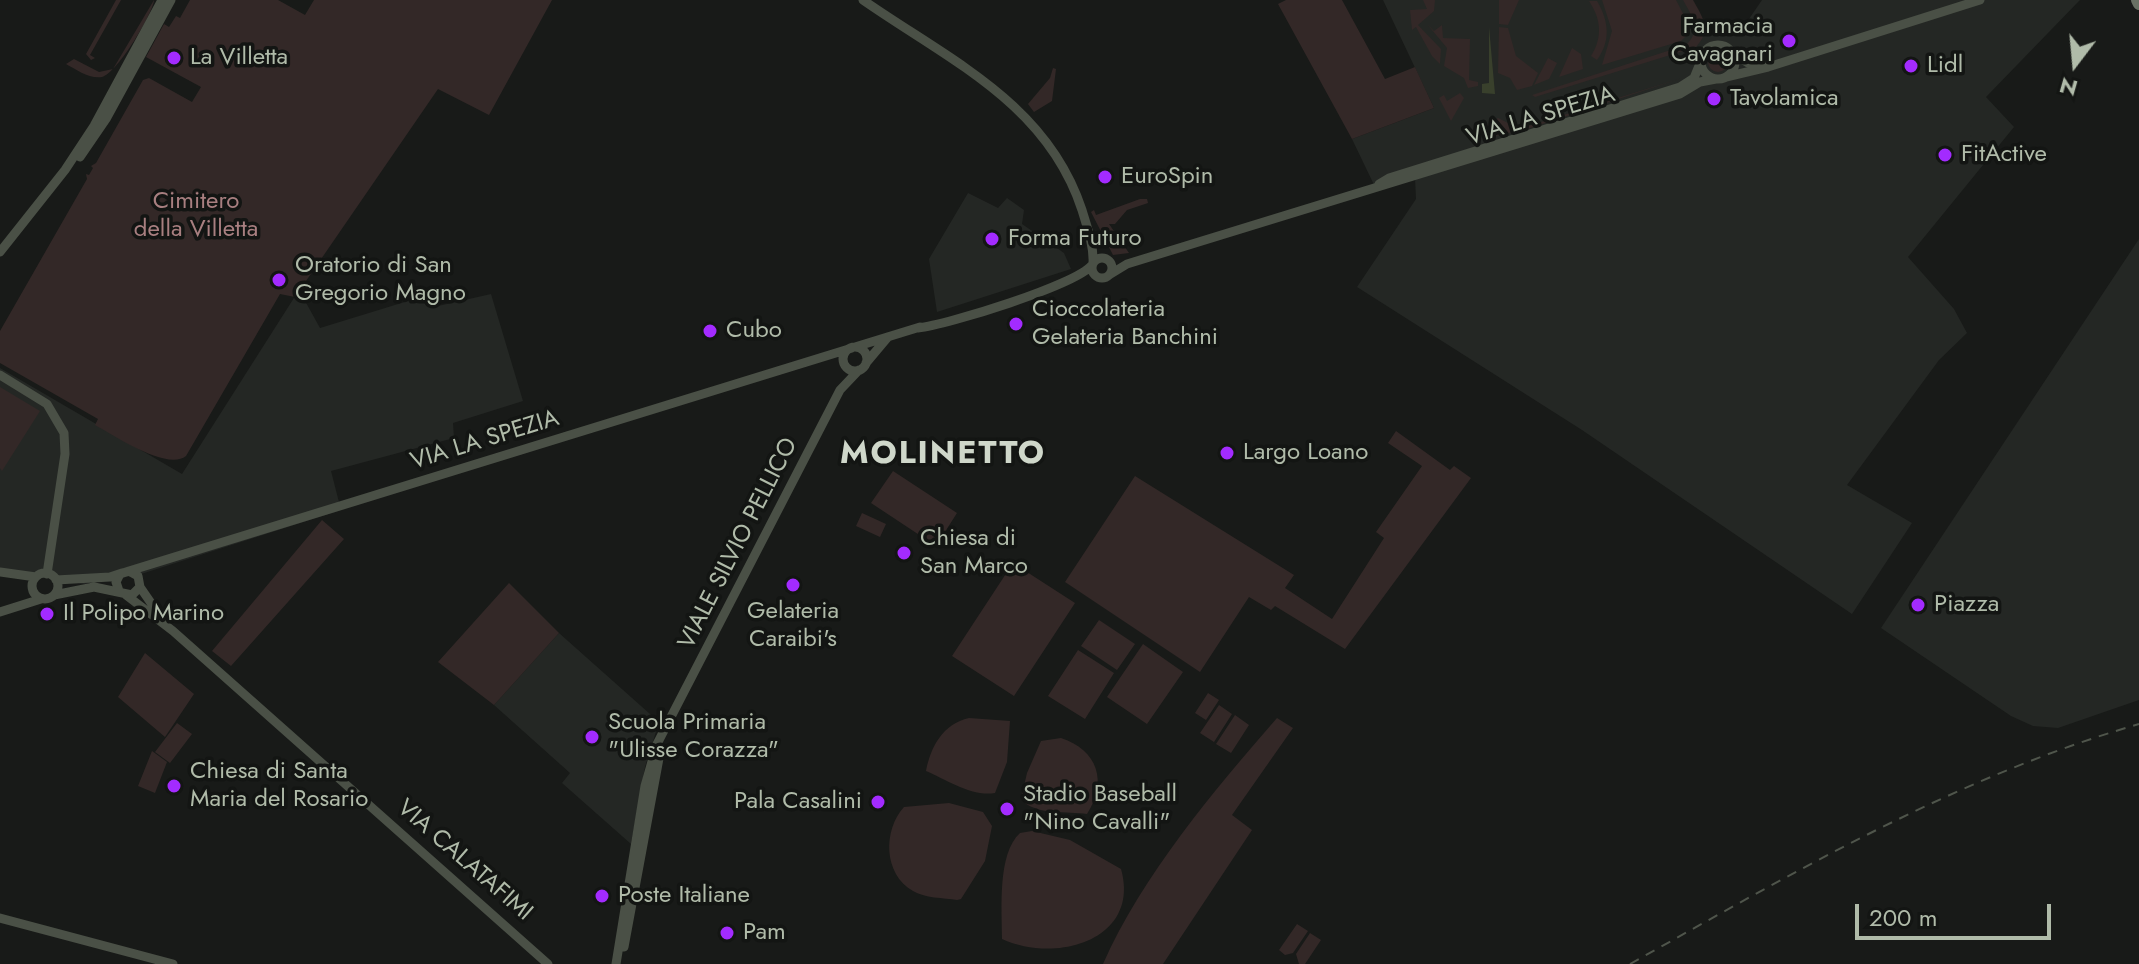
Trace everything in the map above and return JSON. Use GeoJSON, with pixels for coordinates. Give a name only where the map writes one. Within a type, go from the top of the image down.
{"type":"FeatureCollection","features":[{"type":"Feature","properties":{"kind":"main road"},"geometry":{"type":"LineString","coordinates":[[65,170],[101,115],[162,0]]}},
{"type":"Feature","properties":{"kind":"main road"},"geometry":{"type":"LineString","coordinates":[[0,252],[101,127],[171,0]]}},
{"type":"Feature","properties":{"kind":"main road"},"geometry":{"type":"LineString","coordinates":[[863,0],[1001,93],[1030,119],[1063,165],[1088,227],[1112,267],[1103,276],[1092,264],[1088,227]]}},
{"type":"Feature","properties":{"kind":"main road","name":"VIA LA SPEZIA"},"geometry":{"type":"LineString","coordinates":[[1376,186],[1389,178],[1680,94],[1700,82],[1768,67],[1980,0]]}},
{"type":"Feature","properties":{"kind":"main road","name":"VIA LA SPEZIA"},"geometry":{"type":"LineString","coordinates":[[56,580],[110,577],[159,563],[853,347],[1064,283],[1103,276],[1127,264],[1557,133],[1688,83],[1695,76],[1706,51],[1715,46],[1754,64],[1811,51]]}},
{"type":"Feature","properties":{"kind":"main road"},"geometry":{"type":"LineString","coordinates":[[1701,61],[1706,74],[1721,78],[1734,65],[1731,51]]}},
{"type":"Feature","properties":{"kind":"main road","name":"VIA LA SPEZIA"},"geometry":{"type":"LineString","coordinates":[[1064,283],[1100,258],[1127,264]]}},
{"type":"Feature","properties":{"kind":"main road","name":"VIA LA SPEZIA"},"geometry":{"type":"LineString","coordinates":[[863,367],[889,338]]}},
{"type":"Feature","properties":{"kind":"main road"},"geometry":{"type":"LineString","coordinates":[[824,357],[844,364],[863,367],[865,354],[853,347],[844,353],[844,364]]}},
{"type":"Feature","properties":{"kind":"main road","name":"VIALE SILVIO PELLICO"},"geometry":{"type":"LineString","coordinates":[[840,390],[844,364]]}},
{"type":"Feature","properties":{"kind":"main road","name":"VIALE SILVIO PELLICO"},"geometry":{"type":"LineString","coordinates":[[619,964],[649,770],[657,744],[840,390],[863,367]]}},
{"type":"Feature","properties":{"kind":"main road"},"geometry":{"type":"LineString","coordinates":[[0,375],[47,404],[63,430],[65,451],[47,574]]}},
{"type":"Feature","properties":{"kind":"main road"},"geometry":{"type":"LineString","coordinates":[[0,612],[54,595],[94,587],[135,594],[145,574],[159,563]]}},
{"type":"Feature","properties":{"kind":"main road"},"geometry":{"type":"LineString","coordinates":[[0,572],[36,577],[47,574],[56,580],[54,595]]}},
{"type":"Feature","properties":{"kind":"main road"},"geometry":{"type":"LineString","coordinates":[[122,593],[116,582],[126,572],[138,576],[140,586]]}},
{"type":"Feature","properties":{"kind":"main road"},"geometry":{"type":"LineString","coordinates":[[36,577],[33,591],[41,599]]}},
{"type":"Feature","properties":{"kind":"main road","name":"VIA CALATAFIMI"},"geometry":{"type":"LineString","coordinates":[[140,586],[173,631]]}},
{"type":"Feature","properties":{"kind":"main road","name":"VIA CALATAFIMI"},"geometry":{"type":"LineString","coordinates":[[122,593],[173,631],[548,964]]}},
{"type":"Feature","properties":{"kind":"main road"},"geometry":{"type":"LineString","coordinates":[[0,918],[173,964]]}},
{"type":"Feature","properties":{"kind":"shaded area"},"geometry":{"type":"Polygon","coordinates":[[[1383,0],[1689,0],[1706,34],[1738,35],[1762,0],[2080,0],[1986,97],[2014,127],[1908,257],[1954,309],[1967,333],[1939,360],[1847,485],[1912,523],[1852,614],[1582,430],[1357,287],[1416,199],[1415,178],[1376,189],[1352,139],[1434,108],[1383,0]]]}},
{"type":"Feature","properties":{"kind":"shaded area"},"geometry":{"type":"Polygon","coordinates":[[[1489,27],[1495,94],[1482,93],[1482,84],[1489,83],[1489,27]]]}},
{"type":"Feature","properties":{"kind":"shaded area","name":"Forma Futuro"},"geometry":{"type":"Polygon","coordinates":[[[968,193],[998,208],[1007,198],[1024,210],[1022,224],[1064,253],[1071,269],[937,312],[929,259],[968,193]]]}},
{"type":"Feature","properties":{"kind":"shaded area"},"geometry":{"type":"Polygon","coordinates":[[[2139,239],[2139,700],[2058,728],[2033,726],[2011,716],[1881,628],[2139,239]]]}},
{"type":"Feature","properties":{"kind":"shaded area"},"geometry":{"type":"Polygon","coordinates":[[[299,290],[320,328],[434,293],[438,306],[491,294],[523,401],[453,423],[454,438],[331,471],[341,510],[138,575],[84,584],[0,569],[0,368],[182,474],[299,290]]]}},
{"type":"Feature","properties":{"kind":"shaded area","name":"Scuola Primaria \"Ulisse Corazza\""},"geometry":{"type":"Polygon","coordinates":[[[559,633],[659,722],[645,767],[631,844],[562,783],[570,773],[494,705],[559,633]]]}},
{"type":"Feature","properties":{"kind":"green space"},"geometry":{"type":"Polygon","coordinates":[[[116,0],[121,0],[90,55],[95,58],[91,60],[86,54],[116,0]]]}},
{"type":"Feature","properties":{"kind":"green space"},"geometry":{"type":"Polygon","coordinates":[[[154,0],[142,28],[113,68],[154,0]]]}},
{"type":"Feature","properties":{"kind":"green space","name":"Cimitero della Villetta"},"geometry":{"type":"Polygon","coordinates":[[[190,0],[278,0],[305,15],[314,0],[552,0],[489,115],[438,89],[295,297],[280,294],[186,456],[167,459],[115,437],[95,425],[98,419],[0,363],[0,331],[87,179],[86,174],[89,175],[91,166],[96,163],[143,80],[149,78],[192,102],[201,87],[146,57],[164,24],[169,27],[176,16],[180,18],[190,0]]]}},
{"type":"Feature","properties":{"kind":"green space"},"geometry":{"type":"Polygon","coordinates":[[[1286,0],[1342,0],[1385,79],[1415,67],[1434,108],[1352,139],[1278,4],[1286,0]]]}},
{"type":"Feature","properties":{"kind":"green space"},"geometry":{"type":"Polygon","coordinates":[[[1423,0],[1435,0],[1434,11],[1418,25],[1441,49],[1440,64],[1416,27],[1412,30],[1410,10],[1427,9],[1423,0]]]}},
{"type":"Feature","properties":{"kind":"green space"},"geometry":{"type":"Polygon","coordinates":[[[1499,0],[1519,0],[1508,25],[1499,24],[1499,0]]]}},
{"type":"Feature","properties":{"kind":"green space"},"geometry":{"type":"Polygon","coordinates":[[[1602,0],[1676,0],[1688,23],[1689,33],[1681,41],[1602,65],[1612,31],[1602,0]]]}},
{"type":"Feature","properties":{"kind":"green space"},"geometry":{"type":"Polygon","coordinates":[[[1683,0],[1693,0],[1704,24],[1704,35],[1696,47],[1535,97],[1532,95],[1686,45],[1694,34],[1694,28],[1683,0]]]}},
{"type":"Feature","properties":{"kind":"green space"},"geometry":{"type":"Polygon","coordinates":[[[1589,1],[1597,1],[1606,23],[1605,46],[1597,60],[1591,56],[1599,28],[1589,1]]]}},
{"type":"Feature","properties":{"kind":"green space"},"geometry":{"type":"Polygon","coordinates":[[[1427,24],[1434,31],[1442,25],[1443,38],[1470,39],[1469,80],[1478,82],[1478,86],[1468,88],[1464,78],[1444,66],[1447,48],[1427,24]]]}},
{"type":"Feature","properties":{"kind":"green space"},"geometry":{"type":"Polygon","coordinates":[[[1499,27],[1508,28],[1516,56],[1538,73],[1532,86],[1517,90],[1510,78],[1498,73],[1499,27]]]}},
{"type":"Feature","properties":{"kind":"green space"},"geometry":{"type":"Polygon","coordinates":[[[1572,48],[1581,54],[1583,69],[1559,77],[1572,48]]]}},
{"type":"Feature","properties":{"kind":"green space"},"geometry":{"type":"Polygon","coordinates":[[[1718,52],[1725,55],[1728,62],[1725,69],[1718,72],[1711,69],[1708,62],[1711,55],[1718,52]]]}},
{"type":"Feature","properties":{"kind":"green space"},"geometry":{"type":"Polygon","coordinates":[[[1548,58],[1557,63],[1549,79],[1534,85],[1548,58]]]}},
{"type":"Feature","properties":{"kind":"green space"},"geometry":{"type":"Polygon","coordinates":[[[74,59],[99,72],[113,69],[102,77],[92,77],[66,64],[74,59]]]}},
{"type":"Feature","properties":{"kind":"green space"},"geometry":{"type":"Polygon","coordinates":[[[1053,68],[1056,69],[1052,101],[1034,112],[1028,104],[1050,78],[1053,68]]]}},
{"type":"Feature","properties":{"kind":"green space"},"geometry":{"type":"Polygon","coordinates":[[[1682,78],[1524,130],[1522,128],[1682,78]]]}},
{"type":"Feature","properties":{"kind":"green space"},"geometry":{"type":"Polygon","coordinates":[[[1460,93],[1464,98],[1451,121],[1439,98],[1444,95],[1447,101],[1460,93]]]}},
{"type":"Feature","properties":{"kind":"green space"},"geometry":{"type":"Polygon","coordinates":[[[1498,118],[1522,130],[1491,137],[1482,128],[1498,118]]]}},
{"type":"Feature","properties":{"kind":"green space"},"geometry":{"type":"Polygon","coordinates":[[[1147,199],[1148,203],[1127,210],[1115,224],[1109,224],[1129,253],[1113,255],[1091,212],[1094,210],[1096,215],[1147,199]]]}},
{"type":"Feature","properties":{"kind":"green space"},"geometry":{"type":"Polygon","coordinates":[[[0,387],[40,411],[2,471],[0,468],[0,387]]]}},
{"type":"Feature","properties":{"kind":"green space"},"geometry":{"type":"Polygon","coordinates":[[[1396,431],[1450,470],[1454,466],[1471,478],[1345,649],[1275,606],[1271,610],[1249,597],[1200,672],[1065,582],[1135,476],[1294,575],[1285,588],[1332,619],[1384,538],[1376,532],[1422,466],[1388,443],[1396,431]]]}},
{"type":"Feature","properties":{"kind":"green space"},"geometry":{"type":"Polygon","coordinates":[[[893,471],[957,513],[936,546],[871,503],[893,471]]]}},
{"type":"Feature","properties":{"kind":"green space"},"geometry":{"type":"Polygon","coordinates":[[[862,513],[886,524],[880,537],[856,526],[862,513]]]}},
{"type":"Feature","properties":{"kind":"green space"},"geometry":{"type":"Polygon","coordinates":[[[322,520],[344,539],[231,666],[212,651],[322,520]]]}},
{"type":"Feature","properties":{"kind":"green space"},"geometry":{"type":"Polygon","coordinates":[[[1013,563],[1075,603],[1014,696],[952,656],[1013,563]]]}},
{"type":"Feature","properties":{"kind":"green space"},"geometry":{"type":"Polygon","coordinates":[[[509,583],[559,633],[494,705],[438,662],[509,583]]]}},
{"type":"Feature","properties":{"kind":"green space"},"geometry":{"type":"Polygon","coordinates":[[[1099,620],[1135,644],[1117,670],[1081,646],[1099,620]]]}},
{"type":"Feature","properties":{"kind":"green space"},"geometry":{"type":"Polygon","coordinates":[[[1143,644],[1183,672],[1147,724],[1107,697],[1143,644]]]}},
{"type":"Feature","properties":{"kind":"green space"},"geometry":{"type":"Polygon","coordinates":[[[1078,650],[1114,673],[1085,719],[1048,696],[1078,650]]]}},
{"type":"Feature","properties":{"kind":"green space"},"geometry":{"type":"Polygon","coordinates":[[[145,653],[194,694],[165,737],[118,697],[145,653]]]}},
{"type":"Feature","properties":{"kind":"green space"},"geometry":{"type":"Polygon","coordinates":[[[1208,693],[1219,700],[1206,720],[1195,713],[1208,693]]]}},
{"type":"Feature","properties":{"kind":"green space"},"geometry":{"type":"Polygon","coordinates":[[[1219,705],[1232,714],[1214,742],[1200,733],[1219,705]]]}},
{"type":"Feature","properties":{"kind":"green space"},"geometry":{"type":"Polygon","coordinates":[[[1235,715],[1249,725],[1231,753],[1216,744],[1235,715]]]}},
{"type":"Feature","properties":{"kind":"green space"},"geometry":{"type":"Polygon","coordinates":[[[969,718],[1010,721],[1007,762],[995,793],[977,793],[926,771],[940,737],[952,725],[969,718]]]}},
{"type":"Feature","properties":{"kind":"green space"},"geometry":{"type":"Polygon","coordinates":[[[1277,718],[1293,728],[1232,815],[1252,830],[1163,964],[1103,964],[1119,931],[1159,866],[1205,804],[1277,718]]]}},
{"type":"Feature","properties":{"kind":"green space"},"geometry":{"type":"Polygon","coordinates":[[[177,723],[192,734],[170,763],[155,752],[177,723]]]}},
{"type":"Feature","properties":{"kind":"green space"},"geometry":{"type":"Polygon","coordinates":[[[1061,738],[1084,750],[1096,768],[1097,790],[1087,814],[1043,810],[1021,799],[1027,773],[1041,741],[1061,738]]]}},
{"type":"Feature","properties":{"kind":"green space"},"geometry":{"type":"Polygon","coordinates":[[[152,751],[167,762],[155,793],[138,786],[152,751]]]}},
{"type":"Feature","properties":{"kind":"green space"},"geometry":{"type":"Polygon","coordinates":[[[949,803],[983,812],[992,826],[985,861],[961,899],[957,900],[913,891],[896,874],[889,851],[892,827],[904,807],[949,803]]]}},
{"type":"Feature","properties":{"kind":"green space"},"geometry":{"type":"Polygon","coordinates":[[[1032,831],[1070,840],[1121,869],[1124,893],[1118,913],[1106,929],[1089,940],[1069,947],[1046,949],[1002,939],[1002,883],[1007,854],[1020,833],[1032,831]]]}},
{"type":"Feature","properties":{"kind":"green space"},"geometry":{"type":"Polygon","coordinates":[[[1297,924],[1308,931],[1293,953],[1285,955],[1279,950],[1297,924]]]}},
{"type":"Feature","properties":{"kind":"green space"},"geometry":{"type":"Polygon","coordinates":[[[1310,933],[1321,940],[1305,964],[1299,964],[1296,954],[1310,933]]]}},
{"type":"Feature","properties":{"kind":"railway"},"geometry":{"type":"LineString","coordinates":[[1630,964],[1815,862],[1941,799],[2005,771],[2139,724]]}},
{"type":"Feature","properties":{"kind":"place","name":"Farmacia Cavagnari"},"geometry":{"type":"Point","coordinates":[1789,41]}},
{"type":"Feature","properties":{"kind":"place","name":"La Villetta"},"geometry":{"type":"Point","coordinates":[174,58]}},
{"type":"Feature","properties":{"kind":"place","name":"Lidl"},"geometry":{"type":"Point","coordinates":[1911,66]}},
{"type":"Feature","properties":{"kind":"place","name":"Tavolamica"},"geometry":{"type":"Point","coordinates":[1714,99]}},
{"type":"Feature","properties":{"kind":"place","name":"FitActive"},"geometry":{"type":"Point","coordinates":[1945,155]}},
{"type":"Feature","properties":{"kind":"place","name":"EuroSpin"},"geometry":{"type":"Point","coordinates":[1105,177]}},
{"type":"Feature","properties":{"kind":"place","name":"Forma Futuro"},"geometry":{"type":"Point","coordinates":[992,239]}},
{"type":"Feature","properties":{"kind":"place","name":"Oratorio di San Gregorio Magno"},"geometry":{"type":"Point","coordinates":[279,280]}},
{"type":"Feature","properties":{"kind":"place","name":"Cioccolateria Gelateria Banchini"},"geometry":{"type":"Point","coordinates":[1016,324]}},
{"type":"Feature","properties":{"kind":"place","name":"Cubo"},"geometry":{"type":"Point","coordinates":[710,331]}},
{"type":"Feature","properties":{"kind":"place","name":"Largo Loano"},"geometry":{"type":"Point","coordinates":[1227,453]}},
{"type":"Feature","properties":{"kind":"place","name":"Chiesa di San Marco"},"geometry":{"type":"Point","coordinates":[904,553]}},
{"type":"Feature","properties":{"kind":"place","name":"Gelateria Caraibi's"},"geometry":{"type":"Point","coordinates":[793,585]}},
{"type":"Feature","properties":{"kind":"place","name":"Piazza"},"geometry":{"type":"Point","coordinates":[1918,605]}},
{"type":"Feature","properties":{"kind":"place","name":"Il Polipo Marino"},"geometry":{"type":"Point","coordinates":[47,614]}},
{"type":"Feature","properties":{"kind":"place","name":"Scuola Primaria \"Ulisse Corazza\""},"geometry":{"type":"Point","coordinates":[592,737]}},
{"type":"Feature","properties":{"kind":"place","name":"Chiesa di Santa Maria del Rosario"},"geometry":{"type":"Point","coordinates":[174,786]}},
{"type":"Feature","properties":{"kind":"place","name":"Pala Casalini"},"geometry":{"type":"Point","coordinates":[878,802]}},
{"type":"Feature","properties":{"kind":"place","name":"Stadio Baseball \"Nino Cavalli\""},"geometry":{"type":"Point","coordinates":[1007,809]}},
{"type":"Feature","properties":{"kind":"place","name":"Poste Italiane"},"geometry":{"type":"Point","coordinates":[602,896]}},
{"type":"Feature","properties":{"kind":"place","name":"Pam"},"geometry":{"type":"Point","coordinates":[727,933]}},
{"type":"Feature","properties":{"kind":"district","name":"MOLINETTO"},"geometry":{"type":"Point","coordinates":[943,455]}}]}
